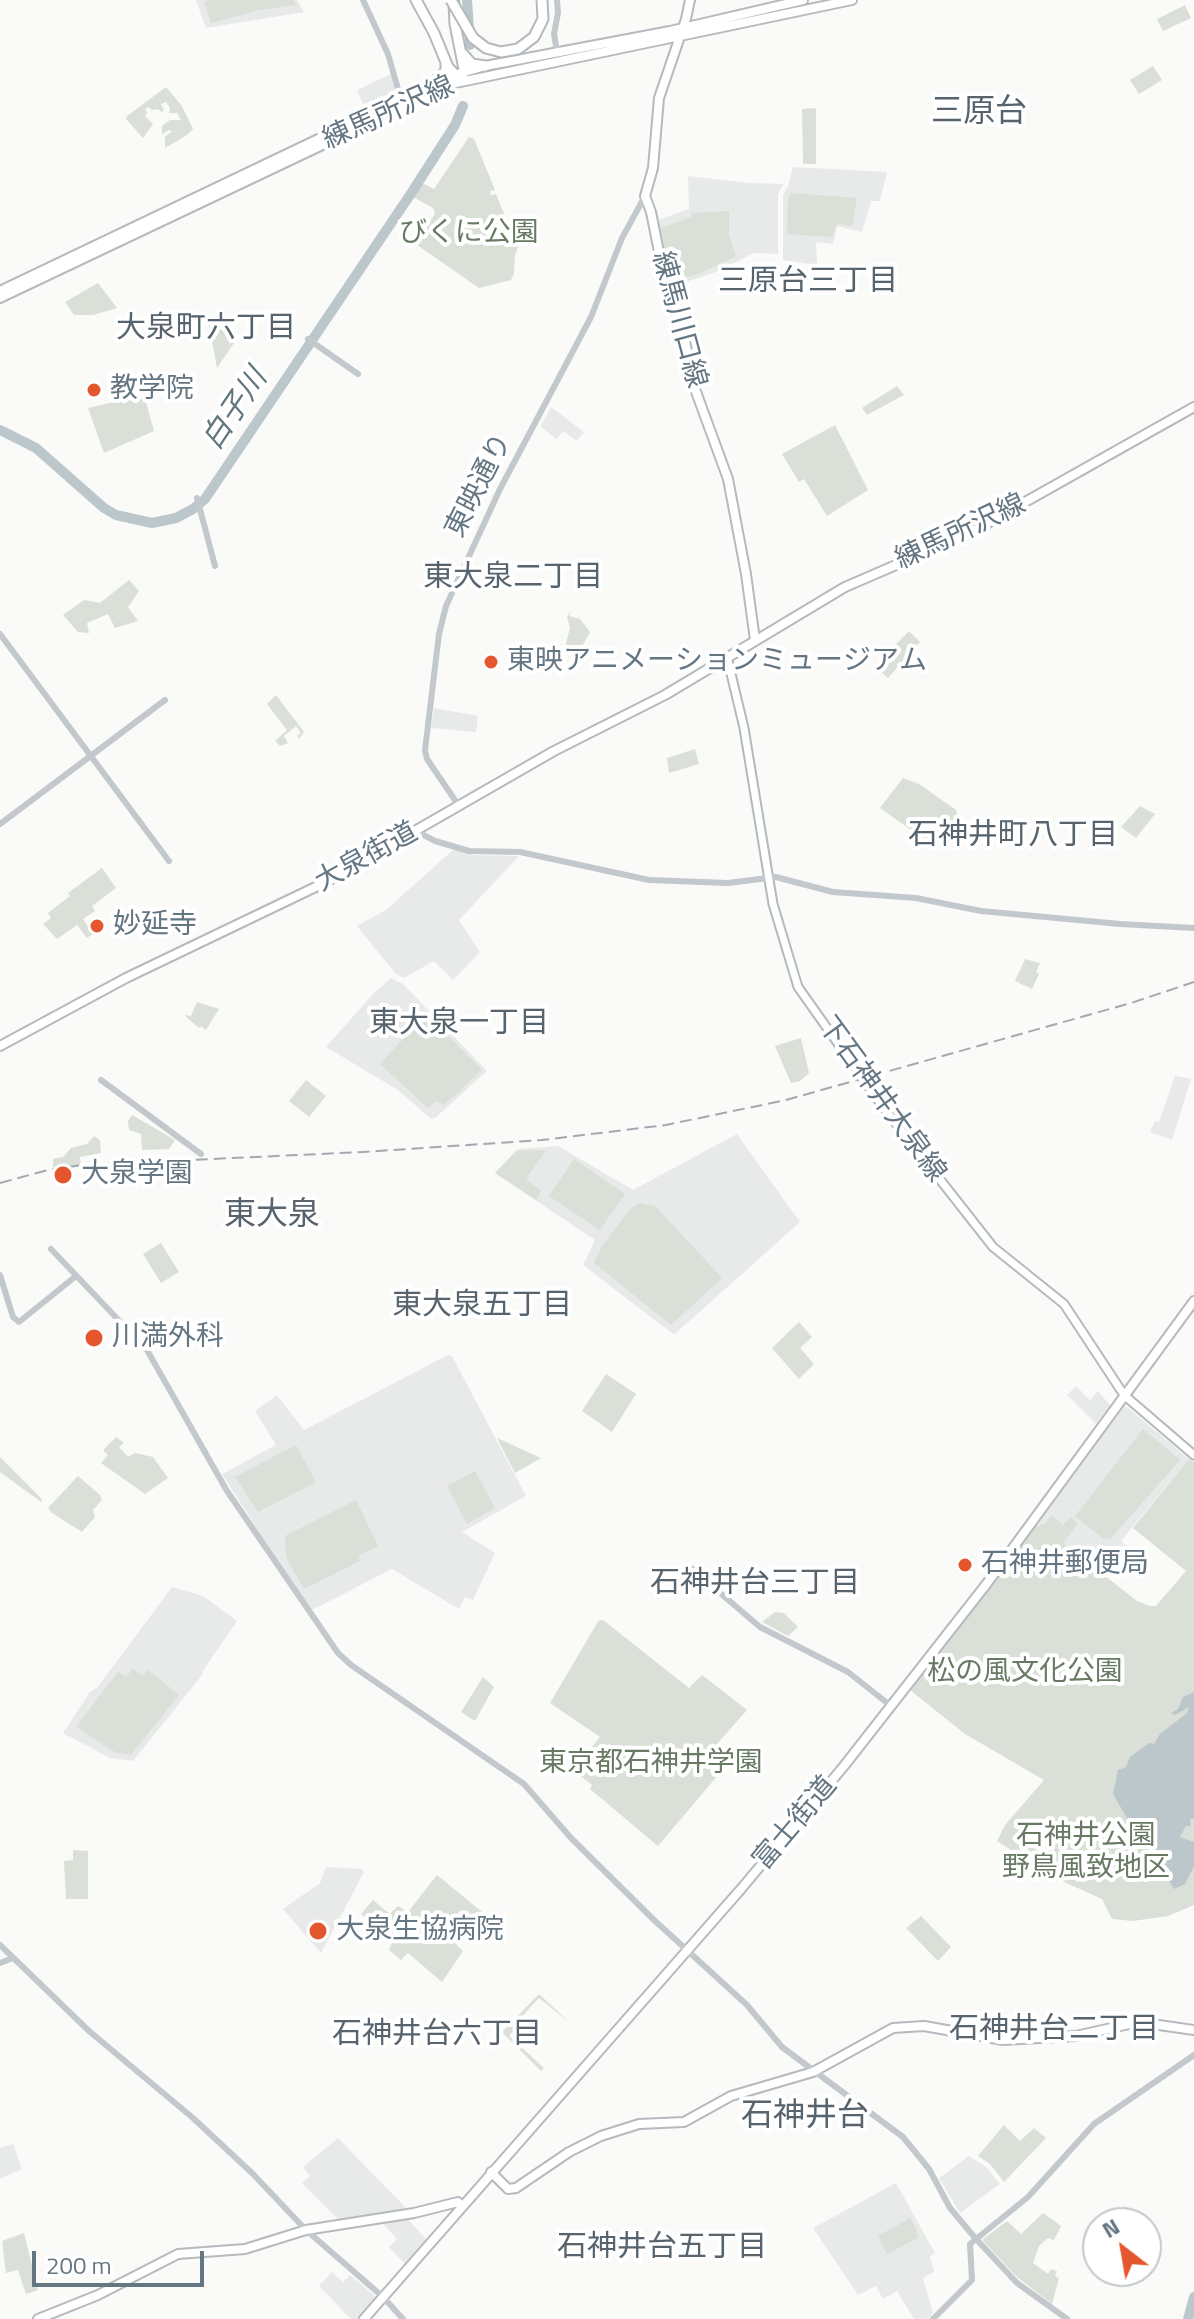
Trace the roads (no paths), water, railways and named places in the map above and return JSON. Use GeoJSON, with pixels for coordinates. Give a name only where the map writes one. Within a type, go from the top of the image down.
{"type":"FeatureCollection","features":[{"type":"Feature","properties":{"kind":"highway"},"geometry":{"type":"LineString","coordinates":[[452,0],[473,38],[486,48],[501,52],[518,49],[534,37],[543,19],[542,0]]}},
{"type":"Feature","properties":{"kind":"highway"},"geometry":{"type":"LineString","coordinates":[[452,0],[463,54],[459,76]]}},
{"type":"Feature","properties":{"kind":"highway"},"geometry":{"type":"LineString","coordinates":[[416,1],[446,63],[446,71],[435,81]]}},
{"type":"Feature","properties":{"kind":"highway"},"geometry":{"type":"LineString","coordinates":[[463,54],[474,65],[485,66]]}},
{"type":"Feature","properties":{"kind":"highway"},"geometry":{"type":"LineString","coordinates":[[446,63],[459,76]]}},
{"type":"Feature","properties":{"kind":"main road","name":"練馬川口線"},"geometry":{"type":"LineString","coordinates":[[690,0],[659,98],[653,168],[645,196],[667,292],[683,332],[695,389],[728,479],[755,640]]}},
{"type":"Feature","properties":{"kind":"main road","name":"練馬所沢線"},"geometry":{"type":"LineString","coordinates":[[0,298],[402,102],[435,81],[682,31],[803,0]]}},
{"type":"Feature","properties":{"kind":"main road","name":"練馬所沢線"},"geometry":{"type":"LineString","coordinates":[[0,291],[485,66],[852,0]]}},
{"type":"Feature","properties":{"kind":"main road","name":"練馬所沢線"},"geometry":{"type":"LineString","coordinates":[[727,657],[845,587],[970,533],[1194,407]]}},
{"type":"Feature","properties":{"kind":"main road","name":"大泉街道"},"geometry":{"type":"LineString","coordinates":[[1,1044],[126,978],[326,882],[554,751],[665,695],[727,657]]}},
{"type":"Feature","properties":{"kind":"main road","name":"下石神井大泉線"},"geometry":{"type":"LineString","coordinates":[[727,657],[744,728],[775,911],[795,980],[802,992],[883,1107],[962,1209],[1003,1256],[1068,1309],[1124,1395],[1194,1455]]}},
{"type":"Feature","properties":{"kind":"main road","name":"富士街道"},"geometry":{"type":"LineString","coordinates":[[364,2319],[760,1867],[988,1582],[1194,1301]]}},
{"type":"Feature","properties":{"kind":"main road"},"geometry":{"type":"LineString","coordinates":[[491,2172],[508,2189],[516,2188],[569,2152],[601,2136],[639,2124],[684,2122],[731,2096],[813,2072],[882,2033],[908,2026],[924,2026],[999,2040],[1076,2036],[1138,2022],[1194,2030]]}},
{"type":"Feature","properties":{"kind":"main road"},"geometry":{"type":"LineString","coordinates":[[38,2319],[119,2286],[176,2254],[245,2249],[306,2230],[414,2213],[458,2202],[462,2206]]}},
{"type":"Feature","properties":{"kind":"street"},"geometry":{"type":"LineString","coordinates":[[363,0],[388,54],[402,102]]}},
{"type":"Feature","properties":{"kind":"street"},"geometry":{"type":"LineString","coordinates":[[557,0],[554,34],[557,52]]}},
{"type":"Feature","properties":{"kind":"street","name":"東映通り"},"geometry":{"type":"LineString","coordinates":[[459,806],[427,759],[424,744],[446,606],[500,489],[591,317],[625,232],[645,196]]}},
{"type":"Feature","properties":{"kind":"street"},"geometry":{"type":"LineString","coordinates":[[308,339],[358,374]]}},
{"type":"Feature","properties":{"kind":"street"},"geometry":{"type":"LineString","coordinates":[[197,498],[215,566]]}},
{"type":"Feature","properties":{"kind":"street"},"geometry":{"type":"LineString","coordinates":[[0,634],[169,861]]}},
{"type":"Feature","properties":{"kind":"street"},"geometry":{"type":"LineString","coordinates":[[0,824],[165,700]]}},
{"type":"Feature","properties":{"kind":"street"},"geometry":{"type":"LineString","coordinates":[[416,831],[432,840],[469,851],[520,852],[649,880],[728,883],[776,877],[833,892],[911,898],[981,911],[1194,928]]}},
{"type":"Feature","properties":{"kind":"street"},"geometry":{"type":"LineString","coordinates":[[101,1080],[201,1154]]}},
{"type":"Feature","properties":{"kind":"street"},"geometry":{"type":"LineString","coordinates":[[51,1249],[76,1276],[84,1280],[147,1350],[227,1491],[338,1653],[524,1784],[571,1838],[747,2005],[782,2047],[903,2137],[929,2169],[950,2208],[976,2239],[1017,2283],[1067,2319]]}},
{"type":"Feature","properties":{"kind":"street"},"geometry":{"type":"LineString","coordinates":[[0,1275],[13,1317],[19,1322],[76,1276]]}},
{"type":"Feature","properties":{"kind":"street"},"geometry":{"type":"LineString","coordinates":[[691,1568],[760,1627],[848,1672],[891,1706]]}},
{"type":"Feature","properties":{"kind":"street"},"geometry":{"type":"LineString","coordinates":[[0,1945],[89,2031],[193,2118],[252,2173],[306,2230],[383,2297],[403,2319]]}},
{"type":"Feature","properties":{"kind":"street"},"geometry":{"type":"LineString","coordinates":[[0,1963],[13,1958]]}},
{"type":"Feature","properties":{"kind":"street"},"geometry":{"type":"LineString","coordinates":[[933,2319],[972,2280],[969,2248],[976,2239],[1028,2197],[1094,2124],[1194,2055]]}},
{"type":"Feature","properties":{"kind":"waterway","name":"白子川"},"geometry":{"type":"LineString","coordinates":[[467,0],[470,45]]}},
{"type":"Feature","properties":{"kind":"waterway","name":"白子川"},"geometry":{"type":"LineString","coordinates":[[0,430],[36,448],[116,515],[152,523],[176,518],[193,509],[205,499],[410,195],[455,125],[463,106]]}},
{"type":"Feature","properties":{"kind":"waterway"},"geometry":{"type":"LineString","coordinates":[[1188,2319],[1194,2297]]}},
{"type":"Feature","properties":{"kind":"railway"},"geometry":{"type":"LineString","coordinates":[[0,1183],[48,1170],[82,1165],[542,1140],[666,1125],[786,1100],[1131,1003],[1194,982]]}},
{"type":"Feature","properties":{"kind":"place","name":"教学院"},"geometry":{"type":"Point","coordinates":[94,390]}},
{"type":"Feature","properties":{"kind":"place","name":"東映アニメーションミュージアム"},"geometry":{"type":"Point","coordinates":[491,662]}},
{"type":"Feature","properties":{"kind":"place","name":"妙延寺"},"geometry":{"type":"Point","coordinates":[97,926]}},
{"type":"Feature","properties":{"kind":"place","name":"大泉学園"},"geometry":{"type":"Point","coordinates":[63,1175]}},
{"type":"Feature","properties":{"kind":"place","name":"川満外科"},"geometry":{"type":"Point","coordinates":[94,1338]}},
{"type":"Feature","properties":{"kind":"place","name":"石神井郵便局"},"geometry":{"type":"Point","coordinates":[965,1565]}},
{"type":"Feature","properties":{"kind":"place","name":"大泉生協病院"},"geometry":{"type":"Point","coordinates":[318,1931]}},
{"type":"Feature","properties":{"kind":"district","name":"三原台"},"geometry":{"type":"Point","coordinates":[979,113]}},
{"type":"Feature","properties":{"kind":"district","name":"三原台三丁目"},"geometry":{"type":"Point","coordinates":[808,283]}},
{"type":"Feature","properties":{"kind":"district","name":"大泉町六丁目"},"geometry":{"type":"Point","coordinates":[206,330]}},
{"type":"Feature","properties":{"kind":"district","name":"東大泉二丁目"},"geometry":{"type":"Point","coordinates":[513,579]}},
{"type":"Feature","properties":{"kind":"district","name":"石神井町八丁目"},"geometry":{"type":"Point","coordinates":[1013,837]}},
{"type":"Feature","properties":{"kind":"district","name":"東大泉一丁目"},"geometry":{"type":"Point","coordinates":[459,1025]}},
{"type":"Feature","properties":{"kind":"district","name":"東大泉"},"geometry":{"type":"Point","coordinates":[272,1216]}},
{"type":"Feature","properties":{"kind":"district","name":"東大泉五丁目"},"geometry":{"type":"Point","coordinates":[482,1307]}},
{"type":"Feature","properties":{"kind":"district","name":"石神井台三丁目"},"geometry":{"type":"Point","coordinates":[755,1585]}},
{"type":"Feature","properties":{"kind":"district","name":"石神井台二丁目"},"geometry":{"type":"Point","coordinates":[1054,2031]}},
{"type":"Feature","properties":{"kind":"district","name":"石神井台六丁目"},"geometry":{"type":"Point","coordinates":[437,2036]}},
{"type":"Feature","properties":{"kind":"district","name":"石神井台"},"geometry":{"type":"Point","coordinates":[805,2117]}},
{"type":"Feature","properties":{"kind":"district","name":"石神井台五丁目"},"geometry":{"type":"Point","coordinates":[662,2249]}},
{"type":"Feature","properties":{"kind":"park label","name":"びくに公園"},"geometry":{"type":"Point","coordinates":[469,234]}},
{"type":"Feature","properties":{"kind":"park label","name":"松の風文化公園"},"geometry":{"type":"Point","coordinates":[1025,1673]}},
{"type":"Feature","properties":{"kind":"park label","name":"東京都石神井学園"},"geometry":{"type":"Point","coordinates":[651,1764]}},
{"type":"Feature","properties":{"kind":"park label","name":"石神井公園 野鳥風致地区"},"geometry":{"type":"Point","coordinates":[1086,1853]}}]}
